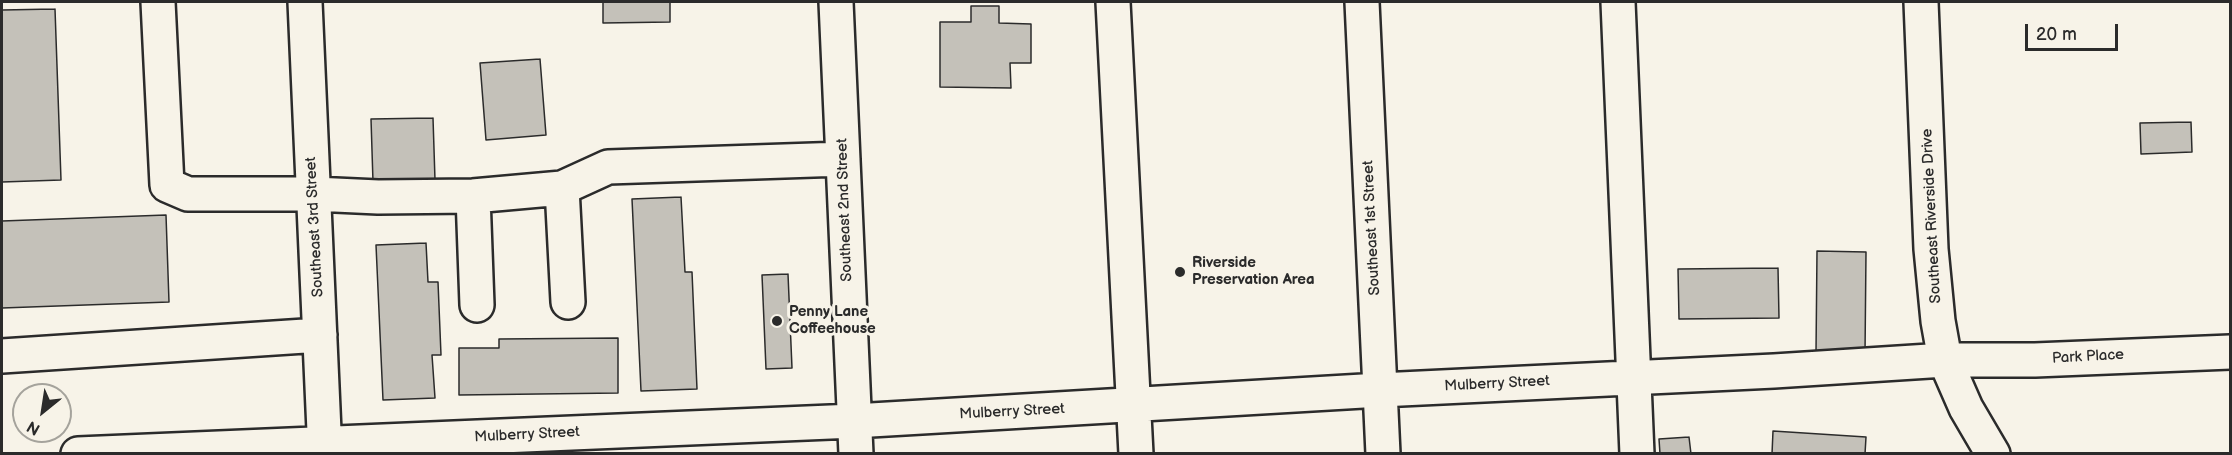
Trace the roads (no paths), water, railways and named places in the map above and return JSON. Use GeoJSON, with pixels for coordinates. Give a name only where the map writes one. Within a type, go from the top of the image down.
{"type":"FeatureCollection","features":[{"type":"Feature","properties":{"kind":"street"},"geometry":{"type":"LineString","coordinates":[[158,2],[167,185],[188,194],[473,196],[562,188],[608,167],[843,159]]}},
{"type":"Feature","properties":{"kind":"street","name":"Southeast 3rd Street"},"geometry":{"type":"LineString","coordinates":[[305,2],[325,448]]}},
{"type":"Feature","properties":{"kind":"street","name":"Southeast 2nd Street"},"geometry":{"type":"LineString","coordinates":[[836,2],[856,453]]}},
{"type":"Feature","properties":{"kind":"street"},"geometry":{"type":"LineString","coordinates":[[1113,2],[1136,453]]}},
{"type":"Feature","properties":{"kind":"street","name":"Southeast 1st Street"},"geometry":{"type":"LineString","coordinates":[[1362,2],[1383,453]]}},
{"type":"Feature","properties":{"kind":"street"},"geometry":{"type":"LineString","coordinates":[[1618,2],[1632,378],[1637,453]]}},
{"type":"Feature","properties":{"kind":"street","name":"Southeast Riverside Drive"},"geometry":{"type":"LineString","coordinates":[[1921,2],[1930,194],[1930,249],[1938,321],[1945,360],[1966,408],[1993,453]]}},
{"type":"Feature","properties":{"kind":"street"},"geometry":{"type":"LineString","coordinates":[[562,188],[568,302]]}},
{"type":"Feature","properties":{"kind":"street"},"geometry":{"type":"LineString","coordinates":[[473,196],[477,305]]}},
{"type":"Feature","properties":{"kind":"street"},"geometry":{"type":"LineString","coordinates":[[2,356],[320,335]]}},
{"type":"Feature","properties":{"kind":"street","name":"Park Place"},"geometry":{"type":"LineString","coordinates":[[1945,360],[2035,360],[2230,352]]}},
{"type":"Feature","properties":{"kind":"street","name":"Mulberry Street"},"geometry":{"type":"LineString","coordinates":[[78,453],[454,446],[1134,404],[1945,360]]}},
{"type":"Feature","properties":{"kind":"place","name":"Riverside Preservation Area"},"geometry":{"type":"Point","coordinates":[1180,272]}},
{"type":"Feature","properties":{"kind":"place","name":"Penny Lane Coffeehouse"},"geometry":{"type":"Point","coordinates":[777,321]}}]}
